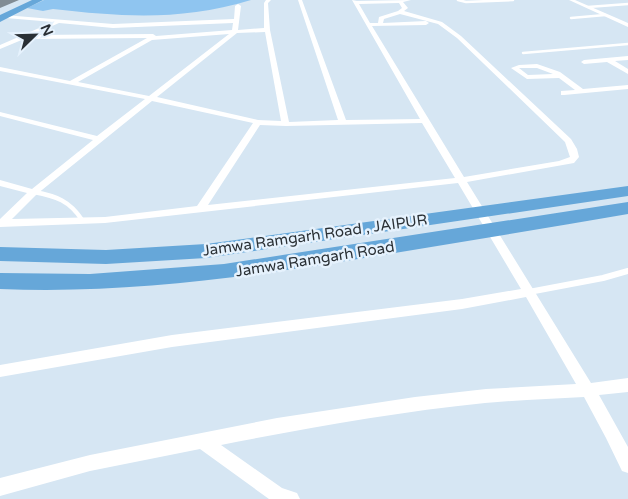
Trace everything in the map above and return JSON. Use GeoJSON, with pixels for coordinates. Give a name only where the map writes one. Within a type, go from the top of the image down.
{"type":"FeatureCollection","features":[{"type":"Feature","properties":{"kind":"highway"},"geometry":{"type":"LineString","coordinates":[[3,14],[30,0]]}},
{"type":"Feature","properties":{"kind":"highway"},"geometry":{"type":"LineString","coordinates":[[3,14],[39,0]]}},
{"type":"Feature","properties":{"kind":"highway","name":"Jamwa Ramgarh Road , JAIPUR"},"geometry":{"type":"LineString","coordinates":[[0,254],[66,258],[159,255],[263,243],[480,212],[626,197]]}},
{"type":"Feature","properties":{"kind":"highway","name":"Jamwa Ramgarh Road"},"geometry":{"type":"LineString","coordinates":[[0,281],[136,282],[269,266],[492,231],[626,197]]}},
{"type":"Feature","properties":{"kind":"highway"},"geometry":{"type":"LineString","coordinates":[[263,243],[269,266]]}},
{"type":"Feature","properties":{"kind":"street"},"geometry":{"type":"LineString","coordinates":[[269,0],[266,3],[267,30],[286,124]]}},
{"type":"Feature","properties":{"kind":"street"},"geometry":{"type":"LineString","coordinates":[[300,0],[343,123]]}},
{"type":"Feature","properties":{"kind":"street"},"geometry":{"type":"LineString","coordinates":[[409,0],[355,2],[612,432],[628,465]]}},
{"type":"Feature","properties":{"kind":"street"},"geometry":{"type":"LineString","coordinates":[[572,0],[628,25]]}},
{"type":"Feature","properties":{"kind":"street"},"geometry":{"type":"LineString","coordinates":[[380,24],[382,18],[400,12],[405,8],[400,1]]}},
{"type":"Feature","properties":{"kind":"street"},"geometry":{"type":"LineString","coordinates":[[1,223],[34,192],[235,32],[238,6]]}},
{"type":"Feature","properties":{"kind":"street"},"geometry":{"type":"LineString","coordinates":[[1,223],[82,220],[200,210],[461,180],[560,164],[571,161],[575,157],[574,149],[568,141],[459,37],[440,23],[400,12]]}},
{"type":"Feature","properties":{"kind":"street"},"geometry":{"type":"LineString","coordinates":[[3,14],[58,21],[126,26],[236,21]]}},
{"type":"Feature","properties":{"kind":"street"},"geometry":{"type":"LineString","coordinates":[[0,47],[58,21]]}},
{"type":"Feature","properties":{"kind":"street"},"geometry":{"type":"LineString","coordinates":[[368,25],[440,23]]}},
{"type":"Feature","properties":{"kind":"street"},"geometry":{"type":"LineString","coordinates":[[23,37],[157,36],[267,30]]}},
{"type":"Feature","properties":{"kind":"street"},"geometry":{"type":"LineString","coordinates":[[71,83],[157,36]]}},
{"type":"Feature","properties":{"kind":"street"},"geometry":{"type":"LineString","coordinates":[[584,62],[628,58]]}},
{"type":"Feature","properties":{"kind":"street"},"geometry":{"type":"LineString","coordinates":[[609,60],[628,72]]}},
{"type":"Feature","properties":{"kind":"street"},"geometry":{"type":"LineString","coordinates":[[560,76],[527,77],[514,68],[516,66],[543,66],[560,76],[581,91]]}},
{"type":"Feature","properties":{"kind":"street"},"geometry":{"type":"LineString","coordinates":[[0,69],[150,98],[258,122],[286,124],[425,121]]}},
{"type":"Feature","properties":{"kind":"street"},"geometry":{"type":"LineString","coordinates":[[564,92],[628,87]]}},
{"type":"Feature","properties":{"kind":"street"},"geometry":{"type":"LineString","coordinates":[[0,114],[99,139]]}},
{"type":"Feature","properties":{"kind":"street"},"geometry":{"type":"LineString","coordinates":[[200,210],[258,122]]}},
{"type":"Feature","properties":{"kind":"street"},"geometry":{"type":"LineString","coordinates":[[0,183],[34,192]]}},
{"type":"Feature","properties":{"kind":"street"},"geometry":{"type":"LineString","coordinates":[[0,371],[172,341],[462,304],[529,292]]}},
{"type":"Feature","properties":{"kind":"street"},"geometry":{"type":"LineString","coordinates":[[0,487],[90,462],[203,442],[277,426],[415,404],[541,391],[587,390],[628,385]]}},
{"type":"Feature","properties":{"kind":"street"},"geometry":{"type":"LineString","coordinates":[[203,442],[278,496],[291,499]]}},
{"type":"Feature","properties":{"kind":"lane"},"geometry":{"type":"LineString","coordinates":[[458,0],[466,2],[513,0]]}},
{"type":"Feature","properties":{"kind":"lane"},"geometry":{"type":"LineString","coordinates":[[588,7],[628,4]]}},
{"type":"Feature","properties":{"kind":"lane"},"geometry":{"type":"LineString","coordinates":[[571,18],[605,15]]}},
{"type":"Feature","properties":{"kind":"lane"},"geometry":{"type":"LineString","coordinates":[[523,53],[628,44]]}},
{"type":"Feature","properties":{"kind":"lane"},"geometry":{"type":"LineString","coordinates":[[34,192],[57,196],[67,201],[74,207],[82,220]]}},
{"type":"Feature","properties":{"kind":"lane"},"geometry":{"type":"LineString","coordinates":[[529,292],[603,278],[628,271]]}},
{"type":"Feature","properties":{"kind":"shaded area"},"geometry":{"type":"Polygon","coordinates":[[[44,0],[251,0],[201,11],[152,15],[104,14],[53,9],[43,11],[27,8],[44,0]]]}}]}
